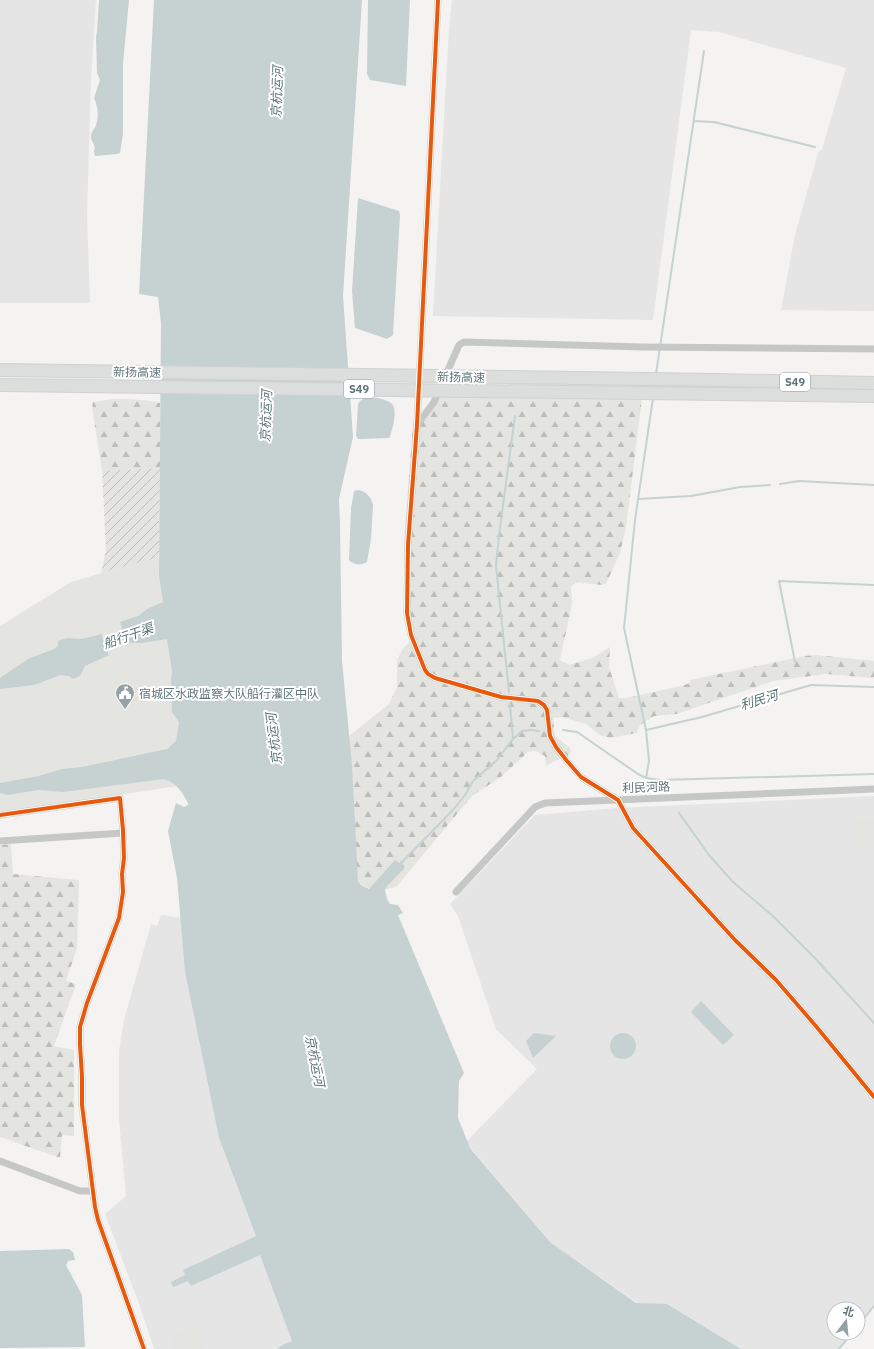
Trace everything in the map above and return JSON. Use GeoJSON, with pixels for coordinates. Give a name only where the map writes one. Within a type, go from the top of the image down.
{"type":"FeatureCollection","features":[{"type":"Feature","properties":{"kind":"highway","name":"新扬高速"},"geometry":{"type":"LineString","coordinates":[[0,370],[874,383]]}},
{"type":"Feature","properties":{"kind":"highway","name":"新扬高速"},"geometry":{"type":"LineString","coordinates":[[0,385],[874,396]]}},
{"type":"Feature","properties":{"kind":"street"},"geometry":{"type":"LineString","coordinates":[[438,0],[416,425],[408,545],[407,613],[411,635],[425,670],[428,674],[435,678],[501,697],[533,700],[544,705],[547,710],[550,736],[556,747],[581,777],[618,800],[633,828],[735,940],[776,980],[815,1025],[874,1098]]}},
{"type":"Feature","properties":{"kind":"street"},"geometry":{"type":"LineString","coordinates":[[416,425],[434,402],[459,345],[464,342],[680,347],[874,349]]}},
{"type":"Feature","properties":{"kind":"street","name":"利民河路"},"geometry":{"type":"LineString","coordinates":[[456,892],[535,807],[545,803],[874,789]]}},
{"type":"Feature","properties":{"kind":"street"},"geometry":{"type":"LineString","coordinates":[[0,815],[120,798],[124,858],[119,918],[87,1003],[80,1027],[82,1105],[95,1207],[100,1226],[144,1349]]}},
{"type":"Feature","properties":{"kind":"street"},"geometry":{"type":"LineString","coordinates":[[0,841],[123,833]]}},
{"type":"Feature","properties":{"kind":"street"},"geometry":{"type":"LineString","coordinates":[[0,1161],[80,1191],[92,1191]]}},
{"type":"Feature","properties":{"kind":"shaded area"},"geometry":{"type":"Polygon","coordinates":[[[0,0],[96,0],[91,82],[87,215],[90,303],[0,303],[0,0]]]}},
{"type":"Feature","properties":{"kind":"shaded area"},"geometry":{"type":"Polygon","coordinates":[[[452,0],[874,0],[874,311],[781,310],[795,235],[818,153],[822,149],[846,68],[719,32],[691,30],[653,320],[433,316],[449,28],[452,0]]]}},
{"type":"Feature","properties":{"kind":"shaded area"},"geometry":{"type":"Polygon","coordinates":[[[874,796],[874,1305],[866,1315],[866,1301],[826,1301],[826,1341],[844,1341],[838,1349],[741,1349],[667,1304],[643,1307],[550,1242],[466,1142],[537,1069],[496,1029],[458,916],[450,904],[535,815],[617,808],[874,796]]]}},
{"type":"Feature","properties":{"kind":"shaded area"},"geometry":{"type":"Polygon","coordinates":[[[161,915],[181,918],[185,972],[219,1138],[256,1236],[260,1255],[292,1341],[277,1349],[154,1349],[138,1301],[105,1214],[126,1196],[119,1119],[119,1051],[124,1020],[151,924],[157,926],[161,915]]]}},
{"type":"Feature","properties":{"kind":"green space"},"geometry":{"type":"Polygon","coordinates":[[[442,396],[642,398],[626,528],[620,553],[606,584],[602,585],[576,582],[571,587],[572,604],[560,660],[570,665],[592,658],[610,647],[609,667],[619,698],[627,698],[681,686],[690,683],[690,680],[816,655],[874,661],[874,678],[826,674],[773,681],[677,714],[654,716],[640,725],[637,733],[610,738],[600,735],[586,724],[562,717],[553,718],[555,736],[570,748],[571,752],[569,755],[546,766],[545,756],[535,751],[528,752],[501,777],[472,796],[397,886],[375,890],[365,886],[357,879],[349,736],[389,704],[397,687],[397,660],[402,650],[413,638],[405,589],[404,539],[413,423],[433,398],[442,396]]]}},
{"type":"Feature","properties":{"kind":"green space"},"geometry":{"type":"Polygon","coordinates":[[[113,399],[131,399],[160,403],[160,468],[102,471],[92,408],[93,402],[113,399]]]}},
{"type":"Feature","properties":{"kind":"green space"},"geometry":{"type":"Polygon","coordinates":[[[160,468],[159,557],[101,573],[106,550],[102,471],[160,468]]]}},
{"type":"Feature","properties":{"kind":"green space"},"geometry":{"type":"Polygon","coordinates":[[[163,555],[191,784],[0,813],[0,626],[71,582],[163,555]]]}},
{"type":"Feature","properties":{"kind":"green space"},"geometry":{"type":"Polygon","coordinates":[[[874,818],[874,846],[858,847],[857,819],[874,818]]]}},
{"type":"Feature","properties":{"kind":"green space"},"geometry":{"type":"Polygon","coordinates":[[[11,844],[13,874],[79,880],[77,948],[66,981],[76,984],[54,1046],[74,1050],[74,1136],[62,1135],[60,1158],[0,1137],[0,845],[11,844]]]}},
{"type":"Feature","properties":{"kind":"green space"},"geometry":{"type":"Polygon","coordinates":[[[189,1326],[205,1349],[175,1349],[174,1340],[176,1334],[189,1326]]]}},
{"type":"Feature","properties":{"kind":"water"},"geometry":{"type":"Polygon","coordinates":[[[99,0],[129,0],[123,63],[123,134],[120,153],[95,156],[95,147],[91,137],[98,119],[94,98],[100,80],[97,73],[96,37],[99,0]]]}},
{"type":"Feature","properties":{"kind":"water"},"geometry":{"type":"Polygon","coordinates":[[[154,0],[362,0],[343,296],[353,437],[339,499],[342,661],[352,765],[358,881],[361,885],[369,889],[395,860],[399,863],[405,859],[402,866],[405,868],[387,886],[385,890],[387,899],[390,904],[398,905],[403,913],[398,915],[464,1073],[459,1081],[458,1118],[470,1148],[550,1242],[636,1303],[667,1304],[741,1349],[277,1349],[292,1341],[260,1255],[191,1286],[188,1281],[173,1287],[171,1282],[185,1275],[183,1270],[256,1236],[219,1138],[185,972],[177,878],[168,831],[176,803],[184,807],[188,805],[188,803],[181,791],[172,782],[164,779],[63,792],[39,790],[7,795],[0,793],[0,783],[39,776],[62,769],[82,767],[167,749],[176,741],[179,722],[172,712],[172,671],[167,639],[142,643],[127,643],[126,639],[109,646],[107,650],[109,655],[85,666],[80,676],[73,679],[69,676],[61,675],[34,685],[0,689],[0,678],[28,659],[54,649],[58,646],[58,641],[67,638],[81,639],[102,634],[103,640],[107,640],[123,632],[120,622],[138,616],[147,609],[163,602],[159,575],[161,323],[158,297],[139,294],[154,0]]]}},
{"type":"Feature","properties":{"kind":"water"},"geometry":{"type":"Polygon","coordinates":[[[368,0],[410,0],[406,86],[370,80],[367,74],[368,0]]]}},
{"type":"Feature","properties":{"kind":"water"},"geometry":{"type":"Polygon","coordinates":[[[358,198],[399,211],[400,215],[393,335],[387,339],[355,328],[352,291],[358,198]]]}},
{"type":"Feature","properties":{"kind":"water"},"geometry":{"type":"Polygon","coordinates":[[[378,398],[390,402],[394,408],[394,420],[390,436],[389,438],[358,439],[356,436],[358,404],[364,399],[378,398]]]}},
{"type":"Feature","properties":{"kind":"water"},"geometry":{"type":"Polygon","coordinates":[[[358,490],[368,495],[373,505],[371,539],[367,562],[355,564],[349,560],[351,508],[354,491],[358,490]]]}},
{"type":"Feature","properties":{"kind":"water"},"geometry":{"type":"Polygon","coordinates":[[[701,1001],[734,1035],[723,1045],[691,1012],[701,1001]]]}},
{"type":"Feature","properties":{"kind":"water"},"geometry":{"type":"Polygon","coordinates":[[[534,1033],[556,1036],[533,1058],[526,1041],[534,1033]]]}},
{"type":"Feature","properties":{"kind":"water"},"geometry":{"type":"Polygon","coordinates":[[[623,1033],[632,1037],[636,1046],[632,1055],[623,1059],[614,1055],[610,1046],[614,1037],[623,1033]]]}},
{"type":"Feature","properties":{"kind":"water"},"geometry":{"type":"Polygon","coordinates":[[[69,1249],[73,1252],[75,1260],[68,1261],[66,1265],[82,1295],[85,1347],[0,1348],[0,1251],[69,1249]]]}},
{"type":"Feature","properties":{"kind":"waterway"},"geometry":{"type":"LineString","coordinates":[[656,374],[704,51]]}},
{"type":"Feature","properties":{"kind":"waterway"},"geometry":{"type":"LineString","coordinates":[[694,121],[714,122],[815,147]]}},
{"type":"Feature","properties":{"kind":"waterway"},"geometry":{"type":"LineString","coordinates":[[646,778],[649,761],[646,730],[624,628],[635,520],[653,398]]}},
{"type":"Feature","properties":{"kind":"waterway"},"geometry":{"type":"LineString","coordinates":[[509,692],[496,566],[515,416]]}},
{"type":"Feature","properties":{"kind":"waterway"},"geometry":{"type":"LineString","coordinates":[[780,484],[799,481],[874,485]]}},
{"type":"Feature","properties":{"kind":"waterway"},"geometry":{"type":"LineString","coordinates":[[638,499],[691,496],[740,487],[770,485]]}},
{"type":"Feature","properties":{"kind":"waterway"},"geometry":{"type":"LineString","coordinates":[[795,662],[779,581],[874,585]]}},
{"type":"Feature","properties":{"kind":"waterway","name":"利民河"},"geometry":{"type":"LineString","coordinates":[[646,730],[702,717],[811,685],[874,687]]}},
{"type":"Feature","properties":{"kind":"waterway"},"geometry":{"type":"LineString","coordinates":[[510,704],[513,739]]}},
{"type":"Feature","properties":{"kind":"waterway"},"geometry":{"type":"LineString","coordinates":[[563,730],[577,732],[638,774],[646,778],[660,780],[874,774]]}},
{"type":"Feature","properties":{"kind":"waterway"},"geometry":{"type":"LineString","coordinates":[[403,861],[453,810],[465,795],[473,781],[497,760],[513,739],[522,731],[539,731]]}},
{"type":"Feature","properties":{"kind":"waterway"},"geometry":{"type":"LineString","coordinates":[[679,813],[709,855],[733,882],[774,917],[813,956],[874,1023]]}},
{"type":"Feature","properties":{"kind":"waterway"},"geometry":{"type":"LineString","coordinates":[[866,1316],[874,1306]]}},
{"type":"Feature","properties":{"kind":"waterway"},"geometry":{"type":"LineString","coordinates":[[839,1349],[846,1341]]}},
{"type":"Feature","properties":{"kind":"cycle path"},"geometry":{"type":"LineString","coordinates":[[438,0],[417,425],[408,545],[407,613],[411,635],[425,670],[428,674],[435,678],[501,697],[538,701],[544,705],[547,710],[550,736],[556,747],[567,761],[581,777],[618,800],[633,828],[735,940],[776,980],[874,1097]]}},
{"type":"Feature","properties":{"kind":"cycle path"},"geometry":{"type":"LineString","coordinates":[[0,815],[120,798],[124,858],[122,874],[123,892],[119,918],[87,1003],[80,1027],[82,1105],[98,1220],[144,1349]]}},
{"type":"Feature","properties":{"kind":"place","name":"宿城区水政监察大队船行灌区中队"},"geometry":{"type":"Point","coordinates":[125,710]}},
{"type":"Feature","properties":{"kind":"water label","name":"京杭运河"},"geometry":{"type":"Point","coordinates":[277,92]}},
{"type":"Feature","properties":{"kind":"water label","name":"京杭运河"},"geometry":{"type":"Point","coordinates":[266,416]}},
{"type":"Feature","properties":{"kind":"water label","name":"船行干渠"},"geometry":{"type":"Point","coordinates":[128,636]}},
{"type":"Feature","properties":{"kind":"water label","name":"京杭运河"},"geometry":{"type":"Point","coordinates":[274,739]}},
{"type":"Feature","properties":{"kind":"water label","name":"京杭运河"},"geometry":{"type":"Point","coordinates":[315,1061]}}]}
